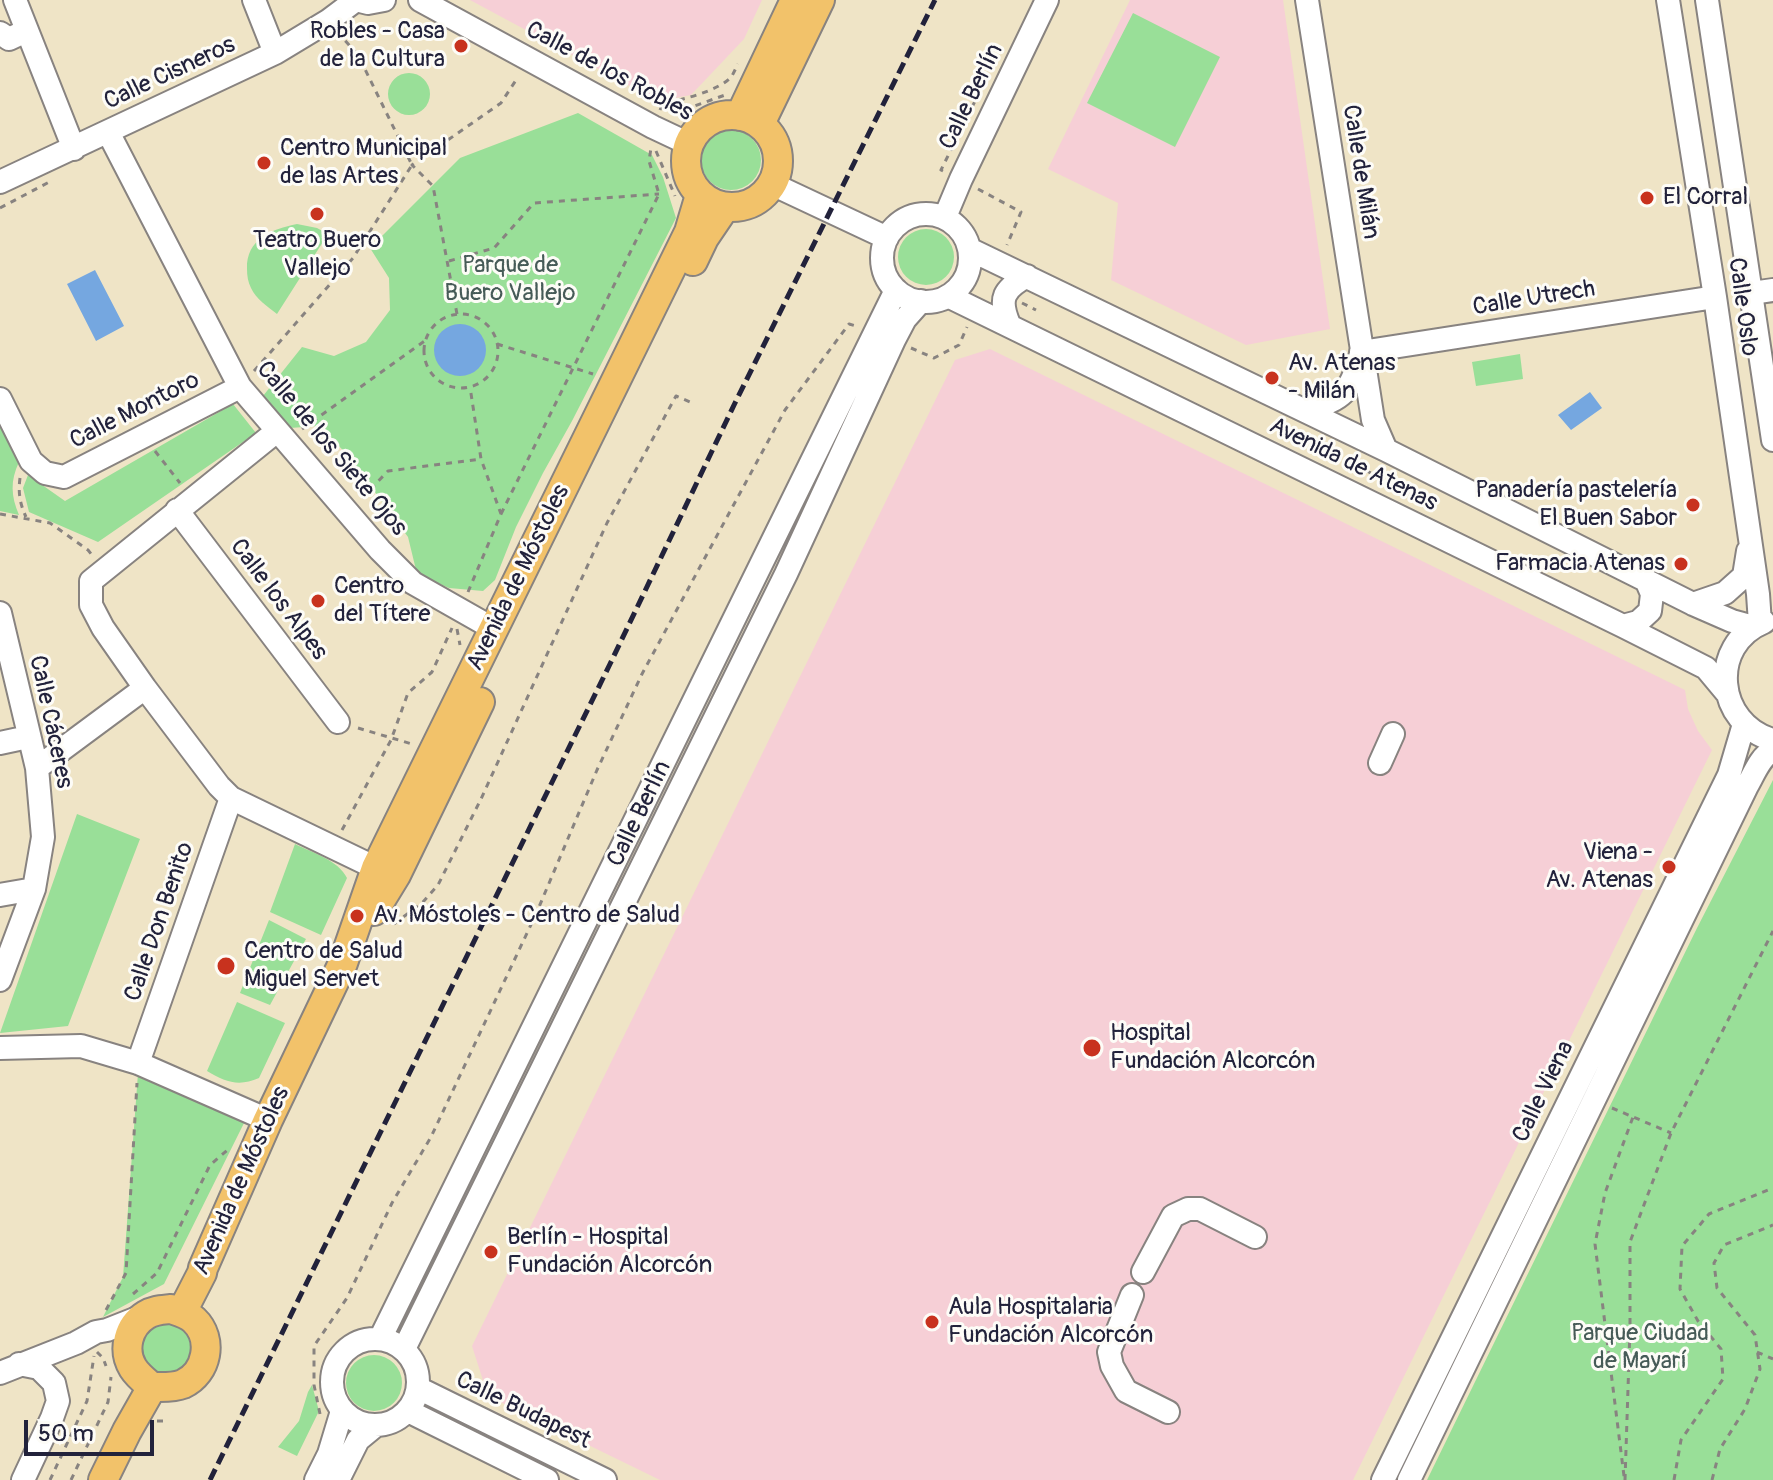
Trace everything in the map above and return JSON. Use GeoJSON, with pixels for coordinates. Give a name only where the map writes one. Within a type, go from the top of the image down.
{"type":"FeatureCollection","features":[{"type":"Feature","properties":{"kind":"main road"},"geometry":{"type":"LineString","coordinates":[[750,120],[795,0]]}},
{"type":"Feature","properties":{"kind":"main road"},"geometry":{"type":"LineString","coordinates":[[750,120],[820,0]]}},
{"type":"Feature","properties":{"kind":"main road"},"geometry":{"type":"LineString","coordinates":[[724,116],[750,120],[769,134],[776,146],[777,172],[772,184],[752,203],[738,207],[713,201],[692,184],[686,158],[689,144],[697,131],[709,121],[724,116]]}},
{"type":"Feature","properties":{"kind":"main road","name":"Avenida de Móstoles"},"geometry":{"type":"LineString","coordinates":[[343,963],[376,868],[689,232],[713,201]]}},
{"type":"Feature","properties":{"kind":"main road","name":"Avenida de Móstoles"},"geometry":{"type":"LineString","coordinates":[[182,1312],[343,963],[396,875],[704,238],[713,201]]}},
{"type":"Feature","properties":{"kind":"main road"},"geometry":{"type":"LineString","coordinates":[[158,1310],[182,1312],[202,1331],[206,1343],[201,1367],[194,1377],[182,1384],[152,1387],[131,1366],[127,1350],[129,1337],[145,1315],[158,1310]]}},
{"type":"Feature","properties":{"kind":"main road"},"geometry":{"type":"LineString","coordinates":[[103,1480],[152,1387]]}},
{"type":"Feature","properties":{"kind":"street"},"geometry":{"type":"LineString","coordinates":[[15,0],[74,149]]}},
{"type":"Feature","properties":{"kind":"street"},"geometry":{"type":"LineString","coordinates":[[254,0],[275,53]]}},
{"type":"Feature","properties":{"kind":"street"},"geometry":{"type":"LineString","coordinates":[[356,0],[368,3],[384,0]]}},
{"type":"Feature","properties":{"kind":"street","name":"Calle Cisneros"},"geometry":{"type":"LineString","coordinates":[[0,182],[275,53],[356,0]]}},
{"type":"Feature","properties":{"kind":"street","name":"Calle de los Robles"},"geometry":{"type":"LineString","coordinates":[[420,0],[689,144]]}},
{"type":"Feature","properties":{"kind":"street","name":"Calle Berlín"},"geometry":{"type":"LineString","coordinates":[[945,217],[1047,0]]}},
{"type":"Feature","properties":{"kind":"street","name":"Calle de Milán"},"geometry":{"type":"LineString","coordinates":[[1307,0],[1373,420],[1389,451]]}},
{"type":"Feature","properties":{"kind":"street","name":"Calle Oslo"},"geometry":{"type":"LineString","coordinates":[[1668,0],[1762,623]]}},
{"type":"Feature","properties":{"kind":"street","name":"Calle Oslo"},"geometry":{"type":"LineString","coordinates":[[1707,0],[1762,292],[1773,440]]}},
{"type":"Feature","properties":{"kind":"street"},"geometry":{"type":"LineString","coordinates":[[0,33],[9,39],[26,31]]}},
{"type":"Feature","properties":{"kind":"street","name":"Calle de los Siete Ojos"},"geometry":{"type":"LineString","coordinates":[[108,132],[240,387],[380,550],[413,583],[494,629]]}},
{"type":"Feature","properties":{"kind":"street"},"geometry":{"type":"LineString","coordinates":[[772,184],[887,238]]}},
{"type":"Feature","properties":{"kind":"street"},"geometry":{"type":"LineString","coordinates":[[921,214],[945,217],[965,237],[970,262],[966,276],[948,296],[935,301],[907,297],[896,290],[887,278],[883,251],[887,238],[896,226],[908,218],[921,214]]}},
{"type":"Feature","properties":{"kind":"street","name":"Avenida de Atenas"},"geometry":{"type":"LineString","coordinates":[[969,249],[1298,416],[1389,451],[1693,604],[1732,621],[1762,623]]}},
{"type":"Feature","properties":{"kind":"street"},"geometry":{"type":"LineString","coordinates":[[1009,324],[1003,311],[1004,294],[1027,276]]}},
{"type":"Feature","properties":{"kind":"street","name":"Calle Berlín"},"geometry":{"type":"LineString","coordinates":[[404,1349],[786,574],[885,335],[896,290]]}},
{"type":"Feature","properties":{"kind":"street","name":"Avenida de Atenas"},"geometry":{"type":"LineString","coordinates":[[948,296],[1706,668],[1726,692],[1733,710],[1744,724]]}},
{"type":"Feature","properties":{"kind":"street","name":"Calle Utrech"},"geometry":{"type":"LineString","coordinates":[[1361,352],[1715,297]]}},
{"type":"Feature","properties":{"kind":"street","name":"Calle Berlín"},"geometry":{"type":"LineString","coordinates":[[380,1339],[885,335],[921,301]]}},
{"type":"Feature","properties":{"kind":"street"},"geometry":{"type":"LineString","coordinates":[[1298,416],[1342,394],[1353,380],[1361,352]]}},
{"type":"Feature","properties":{"kind":"street","name":"Calle Montoro"},"geometry":{"type":"LineString","coordinates":[[31,461],[45,473],[64,477],[240,387]]}},
{"type":"Feature","properties":{"kind":"street"},"geometry":{"type":"LineString","coordinates":[[0,399],[31,461]]}},
{"type":"Feature","properties":{"kind":"street"},"geometry":{"type":"LineString","coordinates":[[281,436],[177,510],[103,570],[91,581],[91,605],[103,628],[145,688],[231,798],[376,868]]}},
{"type":"Feature","properties":{"kind":"street","name":"Calle los Alpes"},"geometry":{"type":"LineString","coordinates":[[177,510],[338,722]]}},
{"type":"Feature","properties":{"kind":"street"},"geometry":{"type":"LineString","coordinates":[[1693,604],[1725,593],[1744,576],[1749,542]]}},
{"type":"Feature","properties":{"kind":"street"},"geometry":{"type":"LineString","coordinates":[[1623,626],[1638,622],[1650,611],[1652,594],[1646,580]]}},
{"type":"Feature","properties":{"kind":"street","name":"Calle Cáceres"},"geometry":{"type":"LineString","coordinates":[[0,613],[37,768],[43,837],[34,889],[0,979]]}},
{"type":"Feature","properties":{"kind":"street"},"geometry":{"type":"LineString","coordinates":[[1726,692],[1725,674],[1730,656],[1740,639],[1762,623]]}},
{"type":"Feature","properties":{"kind":"street"},"geometry":{"type":"LineString","coordinates":[[37,768],[145,688]]}},
{"type":"Feature","properties":{"kind":"street"},"geometry":{"type":"LineString","coordinates":[[1744,724],[1773,740]]}},
{"type":"Feature","properties":{"kind":"street","name":"Calle Viena"},"geometry":{"type":"LineString","coordinates":[[1383,1480],[1729,775],[1744,724]]}},
{"type":"Feature","properties":{"kind":"street"},"geometry":{"type":"LineString","coordinates":[[1380,763],[1393,734]]}},
{"type":"Feature","properties":{"kind":"street"},"geometry":{"type":"LineString","coordinates":[[0,743],[28,737]]}},
{"type":"Feature","properties":{"kind":"street","name":"Calle Viena"},"geometry":{"type":"LineString","coordinates":[[1409,1480],[1747,786],[1759,764],[1773,750]]}},
{"type":"Feature","properties":{"kind":"street","name":"Calle Don Benito"},"geometry":{"type":"LineString","coordinates":[[138,1063],[231,798]]}},
{"type":"Feature","properties":{"kind":"street"},"geometry":{"type":"LineString","coordinates":[[0,895],[34,889]]}},
{"type":"Feature","properties":{"kind":"street"},"geometry":{"type":"LineString","coordinates":[[0,1048],[81,1046],[138,1063],[268,1120]]}},
{"type":"Feature","properties":{"kind":"street"},"geometry":{"type":"LineString","coordinates":[[1143,1272],[1173,1216],[1188,1209],[1200,1209],[1255,1237]]}},
{"type":"Feature","properties":{"kind":"street"},"geometry":{"type":"LineString","coordinates":[[1132,1295],[1109,1352],[1112,1366],[1126,1391],[1168,1412]]}},
{"type":"Feature","properties":{"kind":"street"},"geometry":{"type":"LineString","coordinates":[[10,1368],[145,1315]]}},
{"type":"Feature","properties":{"kind":"street"},"geometry":{"type":"LineString","coordinates":[[90,1339],[127,1350]]}},
{"type":"Feature","properties":{"kind":"street"},"geometry":{"type":"LineString","coordinates":[[380,1339],[404,1349],[416,1367],[418,1388],[408,1411],[387,1424],[375,1426],[351,1419],[342,1411],[332,1390],[334,1367],[348,1348],[358,1342],[380,1339]]}},
{"type":"Feature","properties":{"kind":"street"},"geometry":{"type":"LineString","coordinates":[[10,1368],[39,1368],[54,1383],[58,1401],[23,1480]]}},
{"type":"Feature","properties":{"kind":"street","name":"Calle Budapest"},"geometry":{"type":"LineString","coordinates":[[418,1388],[605,1480]]}},
{"type":"Feature","properties":{"kind":"street"},"geometry":{"type":"LineString","coordinates":[[316,1480],[329,1454],[342,1411]]}},
{"type":"Feature","properties":{"kind":"street","name":"Calle Budapest"},"geometry":{"type":"LineString","coordinates":[[408,1411],[547,1480]]}},
{"type":"Feature","properties":{"kind":"street"},"geometry":{"type":"LineString","coordinates":[[338,1480],[358,1440],[375,1426]]}},
{"type":"Feature","properties":{"kind":"path"},"geometry":{"type":"LineString","coordinates":[[328,21],[358,55],[412,165],[433,186],[457,314]]}},
{"type":"Feature","properties":{"kind":"path"},"geometry":{"type":"LineString","coordinates":[[333,847],[391,740],[408,693],[432,672],[501,514],[659,194],[649,161],[653,127],[663,103],[686,99],[718,85],[730,78],[740,59]]}},
{"type":"Feature","properties":{"kind":"path"},"geometry":{"type":"LineString","coordinates":[[240,387],[353,258],[412,165],[501,103],[528,60]]}},
{"type":"Feature","properties":{"kind":"path"},"geometry":{"type":"LineString","coordinates":[[983,85],[941,170],[1021,212],[999,264]]}},
{"type":"Feature","properties":{"kind":"path"},"geometry":{"type":"LineString","coordinates":[[449,261],[494,248],[534,203],[659,194]]}},
{"type":"Feature","properties":{"kind":"path"},"geometry":{"type":"LineString","coordinates":[[329,1454],[314,1385],[314,1346],[347,1298],[392,1203],[431,1137],[536,914],[642,674],[785,410],[849,324],[885,335],[934,358],[959,345],[977,309]]}},
{"type":"Feature","properties":{"kind":"path"},"geometry":{"type":"LineString","coordinates":[[1032,319],[1036,310]]}},
{"type":"Feature","properties":{"kind":"path"},"geometry":{"type":"LineString","coordinates":[[457,314],[479,318],[494,334],[497,344],[494,366],[488,375],[470,387],[448,385],[438,380],[430,372],[424,351],[430,330],[438,322],[457,314]]}},
{"type":"Feature","properties":{"kind":"path"},"geometry":{"type":"LineString","coordinates":[[281,436],[426,340]]}},
{"type":"Feature","properties":{"kind":"path"},"geometry":{"type":"LineString","coordinates":[[497,344],[594,374]]}},
{"type":"Feature","properties":{"kind":"path"},"geometry":{"type":"LineString","coordinates":[[470,387],[481,459],[501,514]]}},
{"type":"Feature","properties":{"kind":"path"},"geometry":{"type":"LineString","coordinates":[[388,928],[423,902],[438,885],[481,799],[607,523],[640,461],[676,396],[695,404]]}},
{"type":"Feature","properties":{"kind":"path"},"geometry":{"type":"LineString","coordinates":[[1285,443],[1298,416]]}},
{"type":"Feature","properties":{"kind":"path"},"geometry":{"type":"LineString","coordinates":[[1290,433],[1379,477],[1389,451]]}},
{"type":"Feature","properties":{"kind":"path"},"geometry":{"type":"LineString","coordinates":[[157,454],[178,479]]}},
{"type":"Feature","properties":{"kind":"path"},"geometry":{"type":"LineString","coordinates":[[347,512],[388,471],[481,459]]}},
{"type":"Feature","properties":{"kind":"path"},"geometry":{"type":"LineString","coordinates":[[26,517],[18,489],[20,473],[31,461]]}},
{"type":"Feature","properties":{"kind":"path"},"geometry":{"type":"LineString","coordinates":[[0,514],[50,523],[88,550],[103,570]]}},
{"type":"Feature","properties":{"kind":"path"},"geometry":{"type":"LineString","coordinates":[[338,722],[386,736]]}},
{"type":"Feature","properties":{"kind":"path"},"geometry":{"type":"LineString","coordinates":[[1625,1480],[1630,1242],[1671,1133],[1773,931]]}},
{"type":"Feature","properties":{"kind":"path"},"geometry":{"type":"LineString","coordinates":[[71,1480],[108,1402],[112,1379],[103,1358],[92,1348],[90,1339],[126,1273],[138,1063]]}},
{"type":"Feature","properties":{"kind":"path"},"geometry":{"type":"LineString","coordinates":[[1595,1100],[1671,1133]]}},
{"type":"Feature","properties":{"kind":"path"},"geometry":{"type":"LineString","coordinates":[[1625,1480],[1595,1244],[1605,1193],[1633,1117]]}},
{"type":"Feature","properties":{"kind":"path"},"geometry":{"type":"LineString","coordinates":[[1674,1480],[1681,1440],[1723,1379],[1721,1349],[1698,1321],[1680,1289],[1682,1246],[1709,1214],[1773,1190]]}},
{"type":"Feature","properties":{"kind":"path"},"geometry":{"type":"LineString","coordinates":[[1712,1480],[1720,1449],[1745,1409],[1760,1369],[1755,1335],[1717,1288],[1714,1263],[1724,1245],[1773,1225]]}},
{"type":"Feature","properties":{"kind":"path"},"geometry":{"type":"LineString","coordinates":[[1757,1352],[1773,1359]]}},
{"type":"Feature","properties":{"kind":"shaded area"},"geometry":{"type":"Polygon","coordinates":[[[470,0],[762,0],[744,39],[691,95],[658,101],[470,0]]]}},
{"type":"Feature","properties":{"kind":"shaded area"},"geometry":{"type":"Polygon","coordinates":[[[1130,0],[1283,0],[1330,329],[1246,345],[1111,280],[1118,203],[1048,169],[1130,0]]]}},
{"type":"Feature","properties":{"kind":"shaded area","name":"Hospital Fundación Alcorcón"},"geometry":{"type":"Polygon","coordinates":[[[990,349],[1685,690],[1688,709],[1698,731],[1712,750],[1353,1480],[660,1480],[488,1396],[472,1346],[955,360],[990,349]]]}},
{"type":"Feature","properties":{"kind":"green space"},"geometry":{"type":"Polygon","coordinates":[[[1133,13],[1220,57],[1175,147],[1087,103],[1133,13]]]}},
{"type":"Feature","properties":{"kind":"green space"},"geometry":{"type":"Polygon","coordinates":[[[409,73],[424,79],[430,94],[424,109],[409,115],[394,109],[388,94],[394,79],[409,73]]]}},
{"type":"Feature","properties":{"kind":"green space","name":"Parque de Buero Vallejo"},"geometry":{"type":"Polygon","coordinates":[[[578,113],[652,155],[663,177],[676,218],[516,527],[495,580],[483,591],[449,588],[417,574],[408,537],[347,454],[318,426],[290,428],[263,396],[302,347],[334,356],[366,342],[390,310],[389,278],[370,248],[460,158],[578,113]]]}},
{"type":"Feature","properties":{"kind":"green space"},"geometry":{"type":"Polygon","coordinates":[[[731,130],[742,132],[752,139],[759,149],[759,171],[752,181],[742,188],[731,190],[720,188],[710,181],[703,171],[701,160],[703,149],[710,139],[720,132],[731,130]]]}},
{"type":"Feature","properties":{"kind":"green space"},"geometry":{"type":"Polygon","coordinates":[[[297,224],[328,234],[277,314],[251,288],[247,274],[248,259],[262,237],[297,224]]]}},
{"type":"Feature","properties":{"kind":"green space"},"geometry":{"type":"Polygon","coordinates":[[[926,229],[946,237],[954,257],[946,277],[926,285],[906,277],[898,257],[906,237],[926,229]]]}},
{"type":"Feature","properties":{"kind":"green space"},"geometry":{"type":"Polygon","coordinates":[[[1520,354],[1523,379],[1476,386],[1472,362],[1520,354]]]}},
{"type":"Feature","properties":{"kind":"green space"},"geometry":{"type":"Polygon","coordinates":[[[233,404],[256,433],[98,542],[29,512],[23,488],[28,475],[65,501],[233,404]]]}},
{"type":"Feature","properties":{"kind":"green space"},"geometry":{"type":"Polygon","coordinates":[[[0,425],[19,462],[13,488],[19,515],[0,511],[0,425]]]}},
{"type":"Feature","properties":{"kind":"green space","name":"Parque Ciudad de Mayarí"},"geometry":{"type":"Polygon","coordinates":[[[1773,780],[1773,1480],[1427,1480],[1697,928],[1773,780]]]}},
{"type":"Feature","properties":{"kind":"green space"},"geometry":{"type":"Polygon","coordinates":[[[77,814],[140,839],[68,1026],[0,1033],[77,814]]]}},
{"type":"Feature","properties":{"kind":"green space"},"geometry":{"type":"Polygon","coordinates":[[[295,844],[331,862],[347,878],[321,935],[270,912],[295,844]]]}},
{"type":"Feature","properties":{"kind":"green space"},"geometry":{"type":"Polygon","coordinates":[[[269,920],[306,939],[270,1005],[240,993],[269,920]]]}},
{"type":"Feature","properties":{"kind":"green space"},"geometry":{"type":"Polygon","coordinates":[[[237,1002],[285,1023],[259,1078],[239,1083],[207,1071],[237,1002]]]}},
{"type":"Feature","properties":{"kind":"green space"},"geometry":{"type":"Polygon","coordinates":[[[138,1073],[246,1119],[164,1284],[103,1317],[123,1277],[138,1073]]]}},
{"type":"Feature","properties":{"kind":"green space"},"geometry":{"type":"Polygon","coordinates":[[[169,1321],[187,1329],[195,1347],[190,1366],[167,1379],[143,1367],[138,1341],[150,1326],[169,1321]]]}},
{"type":"Feature","properties":{"kind":"green space"},"geometry":{"type":"Polygon","coordinates":[[[374,1355],[394,1363],[402,1383],[394,1403],[374,1411],[354,1403],[346,1383],[354,1363],[374,1355]]]}},
{"type":"Feature","properties":{"kind":"green space"},"geometry":{"type":"Polygon","coordinates":[[[312,1385],[319,1411],[297,1456],[278,1447],[299,1421],[312,1385]]]}},
{"type":"Feature","properties":{"kind":"water"},"geometry":{"type":"Polygon","coordinates":[[[95,270],[124,326],[96,341],[67,284],[95,270]]]}},
{"type":"Feature","properties":{"kind":"water"},"geometry":{"type":"Polygon","coordinates":[[[460,324],[478,332],[486,350],[478,368],[460,376],[442,368],[434,350],[442,332],[460,324]]]}},
{"type":"Feature","properties":{"kind":"water"},"geometry":{"type":"Polygon","coordinates":[[[1590,392],[1602,408],[1571,430],[1558,415],[1590,392]]]}},
{"type":"Feature","properties":{"kind":"railway"},"geometry":{"type":"LineString","coordinates":[[210,1480],[935,0]]}},
{"type":"Feature","properties":{"kind":"place","name":"Robles - Casa de la Cultura"},"geometry":{"type":"Point","coordinates":[461,46]}},
{"type":"Feature","properties":{"kind":"place","name":"Centro Municipal de las Artes"},"geometry":{"type":"Point","coordinates":[264,163]}},
{"type":"Feature","properties":{"kind":"place","name":"El Corral"},"geometry":{"type":"Point","coordinates":[1647,198]}},
{"type":"Feature","properties":{"kind":"place","name":"Teatro Buero Vallejo"},"geometry":{"type":"Point","coordinates":[317,214]}},
{"type":"Feature","properties":{"kind":"place","name":"Av. Atenas - Milán"},"geometry":{"type":"Point","coordinates":[1272,378]}},
{"type":"Feature","properties":{"kind":"place","name":"Panadería pastelería El Buen Sabor"},"geometry":{"type":"Point","coordinates":[1693,505]}},
{"type":"Feature","properties":{"kind":"place","name":"Farmacia Atenas"},"geometry":{"type":"Point","coordinates":[1681,564]}},
{"type":"Feature","properties":{"kind":"place","name":"Centro del Títere"},"geometry":{"type":"Point","coordinates":[318,601]}},
{"type":"Feature","properties":{"kind":"place","name":"Viena - Av. Atenas"},"geometry":{"type":"Point","coordinates":[1669,867]}},
{"type":"Feature","properties":{"kind":"place","name":"Av. Móstoles - Centro de Salud"},"geometry":{"type":"Point","coordinates":[357,916]}},
{"type":"Feature","properties":{"kind":"place","name":"Centro de Salud Miguel Servet"},"geometry":{"type":"Point","coordinates":[226,966]}},
{"type":"Feature","properties":{"kind":"place","name":"Hospital Fundación Alcorcón"},"geometry":{"type":"Point","coordinates":[1092,1048]}},
{"type":"Feature","properties":{"kind":"place","name":"Berlín - Hospital Fundación Alcorcón"},"geometry":{"type":"Point","coordinates":[491,1252]}},
{"type":"Feature","properties":{"kind":"place","name":"Aula Hospitalaria Fundación Alcorcón"},"geometry":{"type":"Point","coordinates":[932,1322]}}]}
